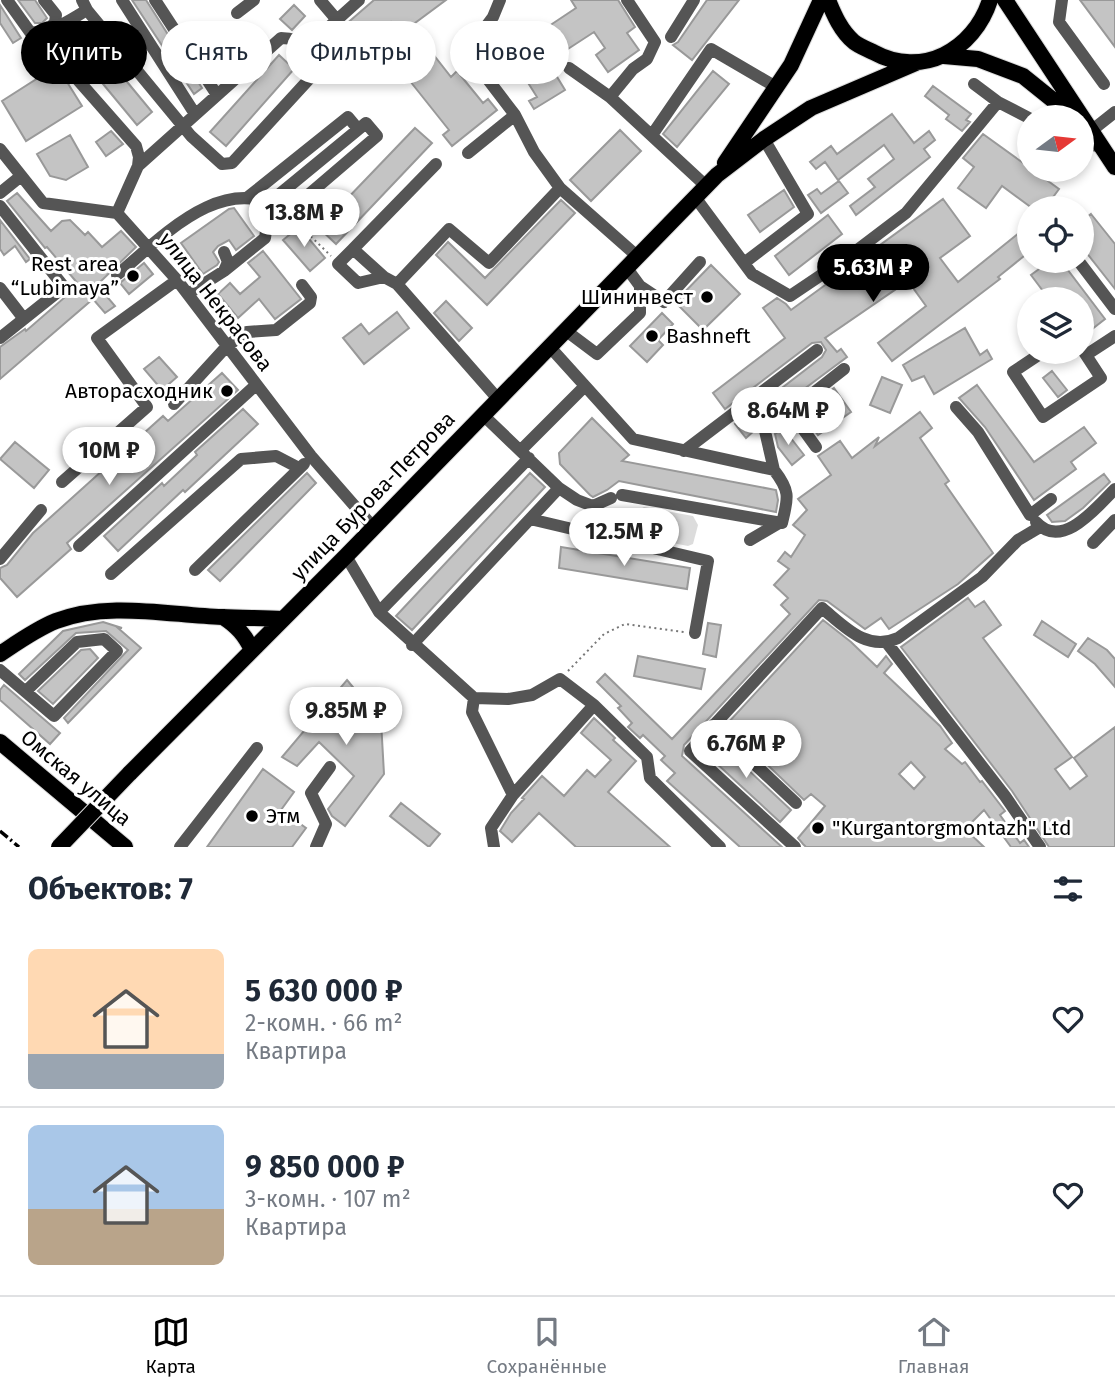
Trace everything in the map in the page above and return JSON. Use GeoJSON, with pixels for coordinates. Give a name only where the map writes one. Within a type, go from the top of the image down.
{"type":"FeatureCollection","features":[{"type":"Feature","properties":{"kind":"main road","name":"улица Бурова-Петрова"},"geometry":{"type":"LineString","coordinates":[[706,186],[791,65],[821,0]]}},
{"type":"Feature","properties":{"kind":"main road"},"geometry":{"type":"LineString","coordinates":[[828,0],[836,19],[854,42],[887,60],[916,63],[944,56],[978,59],[1024,76],[1059,105]]}},
{"type":"Feature","properties":{"kind":"main road"},"geometry":{"type":"LineString","coordinates":[[944,56],[968,40],[985,16],[990,0]]}},
{"type":"Feature","properties":{"kind":"main road"},"geometry":{"type":"LineString","coordinates":[[1005,0],[1068,105]]}},
{"type":"Feature","properties":{"kind":"main road","name":"улица Бурова-Петрова"},"geometry":{"type":"LineString","coordinates":[[59,847],[706,186],[764,139],[811,108],[916,63]]}},
{"type":"Feature","properties":{"kind":"main road"},"geometry":{"type":"LineString","coordinates":[[1094,141],[1115,167]]}},
{"type":"Feature","properties":{"kind":"main road"},"geometry":{"type":"LineString","coordinates":[[0,654],[26,636],[54,622],[98,612],[146,611],[282,619]]}},
{"type":"Feature","properties":{"kind":"main road"},"geometry":{"type":"LineString","coordinates":[[223,617],[236,625],[252,650]]}},
{"type":"Feature","properties":{"kind":"main road","name":"Омская улица"},"geometry":{"type":"LineString","coordinates":[[0,742],[125,847]]}},
{"type":"Feature","properties":{"kind":"street"},"geometry":{"type":"LineString","coordinates":[[7,0],[22,21]]}},
{"type":"Feature","properties":{"kind":"street"},"geometry":{"type":"LineString","coordinates":[[44,0],[56,15],[55,21]]}},
{"type":"Feature","properties":{"kind":"street"},"geometry":{"type":"LineString","coordinates":[[122,0],[195,114]]}},
{"type":"Feature","properties":{"kind":"street"},"geometry":{"type":"LineString","coordinates":[[155,0],[216,95]]}},
{"type":"Feature","properties":{"kind":"street"},"geometry":{"type":"LineString","coordinates":[[237,13],[254,0]]}},
{"type":"Feature","properties":{"kind":"street"},"geometry":{"type":"LineString","coordinates":[[320,0],[337,20],[359,0]]}},
{"type":"Feature","properties":{"kind":"street"},"geometry":{"type":"LineString","coordinates":[[500,0],[494,17],[467,52],[515,115],[534,152],[560,188],[632,261],[640,286],[640,313],[597,354],[565,330]]}},
{"type":"Feature","properties":{"kind":"street"},"geometry":{"type":"LineString","coordinates":[[610,97],[633,69],[647,59],[655,42],[627,0]]}},
{"type":"Feature","properties":{"kind":"street"},"geometry":{"type":"LineString","coordinates":[[671,37],[694,0]]}},
{"type":"Feature","properties":{"kind":"street"},"geometry":{"type":"LineString","coordinates":[[1062,0],[1059,22],[1104,84]]}},
{"type":"Feature","properties":{"kind":"street"},"geometry":{"type":"LineString","coordinates":[[61,21],[85,5],[182,125],[222,164],[232,163],[305,84]]}},
{"type":"Feature","properties":{"kind":"street"},"geometry":{"type":"LineString","coordinates":[[138,166],[281,38],[286,38]]}},
{"type":"Feature","properties":{"kind":"street"},"geometry":{"type":"LineString","coordinates":[[652,135],[711,49],[776,87]]}},
{"type":"Feature","properties":{"kind":"street"},"geometry":{"type":"LineString","coordinates":[[569,68],[610,97],[706,186],[752,274],[790,296],[906,213],[998,102]]}},
{"type":"Feature","properties":{"kind":"street"},"geometry":{"type":"LineString","coordinates":[[0,149],[43,203],[117,213],[138,166],[136,146],[81,84]]}},
{"type":"Feature","properties":{"kind":"street"},"geometry":{"type":"LineString","coordinates":[[974,84],[1017,112]]}},
{"type":"Feature","properties":{"kind":"street"},"geometry":{"type":"LineString","coordinates":[[1094,127],[1115,113]]}},
{"type":"Feature","properties":{"kind":"street"},"geometry":{"type":"LineString","coordinates":[[468,153],[515,115]]}},
{"type":"Feature","properties":{"kind":"street"},"geometry":{"type":"LineString","coordinates":[[248,197],[348,117],[358,129]]}},
{"type":"Feature","properties":{"kind":"street"},"geometry":{"type":"LineString","coordinates":[[117,275],[149,246],[213,204],[233,197],[248,197],[270,202],[286,213],[377,136],[366,123],[270,202]]}},
{"type":"Feature","properties":{"kind":"street"},"geometry":{"type":"LineString","coordinates":[[744,263],[808,214],[764,139]]}},
{"type":"Feature","properties":{"kind":"street"},"geometry":{"type":"LineString","coordinates":[[384,277],[358,283],[338,264],[436,164]]}},
{"type":"Feature","properties":{"kind":"street"},"geometry":{"type":"LineString","coordinates":[[0,192],[21,176]]}},
{"type":"Feature","properties":{"kind":"street"},"geometry":{"type":"LineString","coordinates":[[397,284],[449,229],[489,263],[560,188]]}},
{"type":"Feature","properties":{"kind":"street"},"geometry":{"type":"LineString","coordinates":[[0,206],[64,287],[0,338]]}},
{"type":"Feature","properties":{"kind":"street","name":"улица Некрасова"},"geometry":{"type":"LineString","coordinates":[[117,213],[177,280],[311,456],[373,527]]}},
{"type":"Feature","properties":{"kind":"street"},"geometry":{"type":"LineString","coordinates":[[188,294],[224,271],[265,238],[267,231],[258,214]]}},
{"type":"Feature","properties":{"kind":"street"},"geometry":{"type":"LineString","coordinates":[[353,249],[384,277],[397,284],[498,399]]}},
{"type":"Feature","properties":{"kind":"street"},"geometry":{"type":"LineString","coordinates":[[223,252],[228,262],[224,271]]}},
{"type":"Feature","properties":{"kind":"street"},"geometry":{"type":"LineString","coordinates":[[640,286],[664,302],[700,262]]}},
{"type":"Feature","properties":{"kind":"street"},"geometry":{"type":"LineString","coordinates":[[1088,273],[1115,309]]}},
{"type":"Feature","properties":{"kind":"street"},"geometry":{"type":"LineString","coordinates":[[62,482],[147,407],[97,338],[177,280]]}},
{"type":"Feature","properties":{"kind":"street"},"geometry":{"type":"LineString","coordinates":[[174,404],[227,346],[247,331],[270,331],[281,327],[311,302],[302,285]]}},
{"type":"Feature","properties":{"kind":"street"},"geometry":{"type":"LineString","coordinates":[[0,288],[24,319]]}},
{"type":"Feature","properties":{"kind":"street"},"geometry":{"type":"LineString","coordinates":[[1094,347],[1115,336]]}},
{"type":"Feature","properties":{"kind":"street"},"geometry":{"type":"LineString","coordinates":[[549,346],[633,439],[774,470]]}},
{"type":"Feature","properties":{"kind":"street"},"geometry":{"type":"LineString","coordinates":[[684,451],[817,350]]}},
{"type":"Feature","properties":{"kind":"street"},"geometry":{"type":"LineString","coordinates":[[1025,364],[1013,372],[1043,417],[1101,378],[1092,364]]}},
{"type":"Feature","properties":{"kind":"street"},"geometry":{"type":"LineString","coordinates":[[750,540],[782,523],[787,502],[786,485],[774,470],[765,431],[844,369]]}},
{"type":"Feature","properties":{"kind":"street"},"geometry":{"type":"LineString","coordinates":[[79,547],[256,385]]}},
{"type":"Feature","properties":{"kind":"street"},"geometry":{"type":"LineString","coordinates":[[379,612],[585,386]]}},
{"type":"Feature","properties":{"kind":"street"},"geometry":{"type":"LineString","coordinates":[[956,407],[978,432],[1040,527],[1053,531],[1076,527],[1115,489]]}},
{"type":"Feature","properties":{"kind":"street"},"geometry":{"type":"LineString","coordinates":[[790,411],[816,447]]}},
{"type":"Feature","properties":{"kind":"street"},"geometry":{"type":"LineString","coordinates":[[483,415],[559,488],[577,500],[593,506],[617,497],[779,523]]}},
{"type":"Feature","properties":{"kind":"street"},"geometry":{"type":"LineString","coordinates":[[111,573],[242,459],[276,456],[299,468]]}},
{"type":"Feature","properties":{"kind":"street"},"geometry":{"type":"LineString","coordinates":[[195,570],[311,456]]}},
{"type":"Feature","properties":{"kind":"street"},"geometry":{"type":"LineString","coordinates":[[412,645],[559,488]]}},
{"type":"Feature","properties":{"kind":"street"},"geometry":{"type":"LineString","coordinates":[[1030,515],[1051,499]]}},
{"type":"Feature","properties":{"kind":"street"},"geometry":{"type":"LineString","coordinates":[[0,559],[41,510]]}},
{"type":"Feature","properties":{"kind":"street"},"geometry":{"type":"LineString","coordinates":[[530,519],[708,562],[695,633]]}},
{"type":"Feature","properties":{"kind":"street"},"geometry":{"type":"LineString","coordinates":[[1093,543],[1115,520]]}},
{"type":"Feature","properties":{"kind":"street"},"geometry":{"type":"LineString","coordinates":[[795,847],[690,751],[822,608],[856,636],[872,642],[887,643],[898,638],[982,577],[1018,540],[1040,527]]}},
{"type":"Feature","properties":{"kind":"street"},"geometry":{"type":"LineString","coordinates":[[346,556],[379,612],[412,645],[474,698],[508,699],[532,695],[560,679],[594,705],[647,757],[650,778],[720,847]]}},
{"type":"Feature","properties":{"kind":"street"},"geometry":{"type":"LineString","coordinates":[[0,670],[54,716],[117,650],[104,639],[77,642],[26,691]]}},
{"type":"Feature","properties":{"kind":"street"},"geometry":{"type":"LineString","coordinates":[[887,643],[997,785],[1040,847]]}},
{"type":"Feature","properties":{"kind":"street"},"geometry":{"type":"LineString","coordinates":[[474,698],[472,712],[513,795]]}},
{"type":"Feature","properties":{"kind":"street"},"geometry":{"type":"LineString","coordinates":[[494,847],[491,828],[513,795],[594,705]]}},
{"type":"Feature","properties":{"kind":"street"},"geometry":{"type":"LineString","coordinates":[[713,725],[796,803]]}},
{"type":"Feature","properties":{"kind":"street"},"geometry":{"type":"LineString","coordinates":[[180,847],[257,748]]}},
{"type":"Feature","properties":{"kind":"street"},"geometry":{"type":"LineString","coordinates":[[316,847],[326,824],[311,793],[330,767]]}},
{"type":"Feature","properties":{"kind":"path"},"geometry":{"type":"LineString","coordinates":[[286,213],[338,264]]}},
{"type":"Feature","properties":{"kind":"path"},"geometry":{"type":"LineString","coordinates":[[560,679],[604,634],[625,624],[695,633]]}},
{"type":"Feature","properties":{"kind":"shaded area"},"geometry":{"type":"Polygon","coordinates":[[[644,507],[693,516],[698,525],[693,544],[688,546],[636,536],[633,531],[637,511],[644,507]]]}},
{"type":"Feature","properties":{"kind":"building"},"geometry":{"type":"Polygon","coordinates":[[[18,0],[35,0],[47,18],[44,21],[34,21],[18,0]]]}},
{"type":"Feature","properties":{"kind":"building"},"geometry":{"type":"Polygon","coordinates":[[[132,0],[146,0],[161,24],[161,44],[147,21],[132,0]]]}},
{"type":"Feature","properties":{"kind":"building"},"geometry":{"type":"Polygon","coordinates":[[[374,0],[446,0],[418,21],[350,21],[374,0]]]}},
{"type":"Feature","properties":{"kind":"building"},"geometry":{"type":"Polygon","coordinates":[[[571,0],[618,0],[635,27],[627,33],[639,50],[608,72],[596,55],[605,48],[594,32],[569,48],[569,21],[556,21],[576,8],[571,0]]]}},
{"type":"Feature","properties":{"kind":"building"},"geometry":{"type":"Polygon","coordinates":[[[707,0],[739,0],[692,60],[673,45],[678,42],[707,0]]]}},
{"type":"Feature","properties":{"kind":"building"},"geometry":{"type":"Polygon","coordinates":[[[1080,0],[1115,0],[1115,47],[1080,0]]]}},
{"type":"Feature","properties":{"kind":"building"},"geometry":{"type":"Polygon","coordinates":[[[0,5],[21,38],[13,43],[0,23],[0,5]]]}},
{"type":"Feature","properties":{"kind":"building"},"geometry":{"type":"Polygon","coordinates":[[[294,5],[305,16],[300,21],[286,21],[286,24],[280,19],[294,5]]]}},
{"type":"Feature","properties":{"kind":"building"},"geometry":{"type":"Polygon","coordinates":[[[279,55],[286,62],[286,78],[226,146],[210,132],[253,84],[272,84],[272,63],[279,55]]]}},
{"type":"Feature","properties":{"kind":"building"},"geometry":{"type":"Polygon","coordinates":[[[436,58],[450,76],[450,84],[468,84],[483,103],[488,99],[497,110],[452,146],[443,135],[449,130],[412,84],[436,84],[436,58]]]}},
{"type":"Feature","properties":{"kind":"building"},"geometry":{"type":"Polygon","coordinates":[[[713,71],[729,84],[677,147],[663,134],[713,71]]]}},
{"type":"Feature","properties":{"kind":"building"},"geometry":{"type":"Polygon","coordinates":[[[29,84],[68,84],[82,106],[26,141],[2,101],[29,84]]]}},
{"type":"Feature","properties":{"kind":"building"},"geometry":{"type":"Polygon","coordinates":[[[103,84],[129,84],[152,112],[137,125],[103,84]]]}},
{"type":"Feature","properties":{"kind":"building"},"geometry":{"type":"Polygon","coordinates":[[[187,84],[199,84],[202,88],[194,94],[187,84]]]}},
{"type":"Feature","properties":{"kind":"building"},"geometry":{"type":"Polygon","coordinates":[[[529,84],[561,84],[565,90],[534,109],[529,101],[537,97],[529,84]]]}},
{"type":"Feature","properties":{"kind":"building"},"geometry":{"type":"Polygon","coordinates":[[[933,86],[971,114],[966,120],[970,122],[962,131],[946,119],[949,115],[925,96],[933,86]]]}},
{"type":"Feature","properties":{"kind":"building"},"geometry":{"type":"Polygon","coordinates":[[[892,114],[914,143],[929,131],[935,140],[924,149],[930,157],[856,215],[850,206],[875,187],[868,179],[894,159],[884,145],[838,180],[825,162],[816,169],[810,162],[831,146],[837,154],[892,114]]]}},
{"type":"Feature","properties":{"kind":"building"},"geometry":{"type":"Polygon","coordinates":[[[415,128],[432,143],[336,244],[319,228],[415,128]]]}},
{"type":"Feature","properties":{"kind":"building"},"geometry":{"type":"Polygon","coordinates":[[[620,130],[641,151],[591,201],[570,180],[620,130]]]}},
{"type":"Feature","properties":{"kind":"building"},"geometry":{"type":"Polygon","coordinates":[[[111,131],[123,144],[106,156],[96,142],[111,131]]]}},
{"type":"Feature","properties":{"kind":"building"},"geometry":{"type":"Polygon","coordinates":[[[983,134],[1017,159],[1017,182],[1049,182],[1059,189],[1054,196],[1017,197],[1002,186],[986,208],[958,188],[974,167],[963,158],[983,134]]]}},
{"type":"Feature","properties":{"kind":"building"},"geometry":{"type":"Polygon","coordinates":[[[70,135],[88,167],[66,180],[50,176],[37,154],[70,135]]]}},
{"type":"Feature","properties":{"kind":"building"},"geometry":{"type":"Polygon","coordinates":[[[839,181],[848,193],[821,213],[808,195],[817,189],[821,194],[839,181]]]}},
{"type":"Feature","properties":{"kind":"building"},"geometry":{"type":"Polygon","coordinates":[[[784,190],[794,207],[760,232],[748,215],[784,190]]]}},
{"type":"Feature","properties":{"kind":"building"},"geometry":{"type":"Polygon","coordinates":[[[17,193],[51,231],[62,221],[70,220],[85,235],[88,232],[102,247],[121,231],[136,247],[97,285],[115,306],[105,313],[93,299],[0,379],[0,347],[25,329],[26,331],[79,285],[7,201],[17,193]]]}},
{"type":"Feature","properties":{"kind":"building"},"geometry":{"type":"Polygon","coordinates":[[[943,199],[970,236],[940,258],[958,282],[1017,235],[1017,262],[998,277],[1000,279],[892,361],[878,343],[926,306],[908,281],[825,338],[837,352],[841,349],[847,357],[784,404],[746,438],[735,424],[822,357],[826,350],[821,342],[812,343],[725,409],[713,393],[785,338],[763,308],[777,298],[791,310],[943,199]]]}},
{"type":"Feature","properties":{"kind":"building"},"geometry":{"type":"Polygon","coordinates":[[[561,200],[575,213],[487,305],[436,255],[448,242],[485,278],[561,200]]]}},
{"type":"Feature","properties":{"kind":"building"},"geometry":{"type":"Polygon","coordinates":[[[234,208],[254,236],[236,250],[229,240],[218,246],[213,252],[219,262],[203,274],[181,243],[234,208]]]}},
{"type":"Feature","properties":{"kind":"building"},"geometry":{"type":"Polygon","coordinates":[[[828,215],[842,234],[789,275],[775,256],[828,215]]]}},
{"type":"Feature","properties":{"kind":"building"},"geometry":{"type":"Polygon","coordinates":[[[1094,218],[1115,244],[1115,289],[1094,262],[1094,218]]]}},
{"type":"Feature","properties":{"kind":"building"},"geometry":{"type":"Polygon","coordinates":[[[0,220],[30,259],[26,262],[15,246],[4,255],[0,249],[0,220]]]}},
{"type":"Feature","properties":{"kind":"building"},"geometry":{"type":"Polygon","coordinates":[[[299,227],[325,258],[310,271],[283,240],[299,227]]]}},
{"type":"Feature","properties":{"kind":"building"},"geometry":{"type":"Polygon","coordinates":[[[263,251],[301,299],[275,319],[259,299],[238,318],[218,294],[230,283],[240,294],[260,277],[248,263],[263,251]]]}},
{"type":"Feature","properties":{"kind":"building"},"geometry":{"type":"Polygon","coordinates":[[[144,263],[153,274],[129,294],[120,283],[144,263]]]}},
{"type":"Feature","properties":{"kind":"building"},"geometry":{"type":"Polygon","coordinates":[[[711,265],[740,294],[703,330],[675,302],[711,265]]]}},
{"type":"Feature","properties":{"kind":"building"},"geometry":{"type":"Polygon","coordinates":[[[1070,273],[1081,287],[1040,287],[1031,275],[1070,273]]]}},
{"type":"Feature","properties":{"kind":"building"},"geometry":{"type":"Polygon","coordinates":[[[446,301],[472,328],[459,341],[434,313],[446,301]]]}},
{"type":"Feature","properties":{"kind":"building"},"geometry":{"type":"Polygon","coordinates":[[[1094,304],[1105,319],[1094,328],[1094,304]]]}},
{"type":"Feature","properties":{"kind":"building"},"geometry":{"type":"Polygon","coordinates":[[[397,312],[409,328],[364,364],[343,338],[361,324],[369,334],[397,312]]]}},
{"type":"Feature","properties":{"kind":"building"},"geometry":{"type":"Polygon","coordinates":[[[662,313],[673,324],[658,340],[663,345],[647,362],[630,346],[662,313]]]}},
{"type":"Feature","properties":{"kind":"building"},"geometry":{"type":"Polygon","coordinates":[[[965,328],[980,355],[987,350],[992,359],[934,394],[924,376],[912,381],[903,365],[965,328]]]}},
{"type":"Feature","properties":{"kind":"building"},"geometry":{"type":"Polygon","coordinates":[[[159,357],[177,377],[162,390],[144,369],[159,357]]]}},
{"type":"Feature","properties":{"kind":"building"},"geometry":{"type":"Polygon","coordinates":[[[1052,371],[1067,390],[1058,397],[1043,378],[1052,371]]]}},
{"type":"Feature","properties":{"kind":"building"},"geometry":{"type":"Polygon","coordinates":[[[222,373],[238,390],[67,543],[71,549],[17,597],[0,578],[0,568],[7,565],[33,533],[163,416],[168,421],[222,373]]]}},
{"type":"Feature","properties":{"kind":"building"},"geometry":{"type":"Polygon","coordinates":[[[882,377],[902,385],[890,413],[870,405],[882,377]]]}},
{"type":"Feature","properties":{"kind":"building"},"geometry":{"type":"Polygon","coordinates":[[[977,385],[1034,462],[1084,427],[1096,443],[1071,462],[1076,469],[1034,500],[985,427],[959,398],[977,385]]]}},
{"type":"Feature","properties":{"kind":"building"},"geometry":{"type":"Polygon","coordinates":[[[834,388],[851,412],[818,435],[802,413],[834,388]]]}},
{"type":"Feature","properties":{"kind":"building"},"geometry":{"type":"Polygon","coordinates":[[[243,409],[258,424],[118,551],[104,536],[162,483],[164,486],[197,455],[195,452],[243,409]]]}},
{"type":"Feature","properties":{"kind":"building"},"geometry":{"type":"Polygon","coordinates":[[[920,412],[932,428],[920,438],[949,481],[945,484],[993,553],[958,584],[889,629],[881,618],[865,629],[827,601],[819,600],[684,745],[682,756],[782,847],[740,847],[667,781],[675,773],[661,760],[665,756],[643,735],[640,738],[628,727],[632,723],[618,708],[621,706],[597,682],[605,674],[672,739],[790,614],[781,605],[788,598],[774,585],[789,569],[778,561],[785,552],[791,557],[805,535],[793,525],[807,510],[798,499],[831,475],[818,456],[840,441],[852,458],[879,437],[875,446],[920,412]]]}},
{"type":"Feature","properties":{"kind":"building"},"geometry":{"type":"Polygon","coordinates":[[[592,418],[629,455],[622,461],[776,490],[776,512],[619,481],[593,497],[560,464],[559,453],[592,418]]]}},
{"type":"Feature","properties":{"kind":"building"},"geometry":{"type":"Polygon","coordinates":[[[783,428],[804,455],[792,465],[778,447],[775,434],[783,428]]]}},
{"type":"Feature","properties":{"kind":"building"},"geometry":{"type":"Polygon","coordinates":[[[15,442],[49,470],[34,488],[0,459],[15,442]]]}},
{"type":"Feature","properties":{"kind":"building"},"geometry":{"type":"Polygon","coordinates":[[[307,473],[316,483],[220,581],[208,570],[307,473]]]}},
{"type":"Feature","properties":{"kind":"building"},"geometry":{"type":"Polygon","coordinates":[[[530,473],[545,487],[412,630],[396,616],[530,473]]]}},
{"type":"Feature","properties":{"kind":"building"},"geometry":{"type":"Polygon","coordinates":[[[1104,474],[1110,482],[1083,508],[1065,521],[1052,522],[1047,515],[1104,474]]]}},
{"type":"Feature","properties":{"kind":"building"},"geometry":{"type":"Polygon","coordinates":[[[561,547],[690,568],[687,589],[559,568],[561,547]]]}},
{"type":"Feature","properties":{"kind":"building"},"geometry":{"type":"Polygon","coordinates":[[[968,598],[975,607],[984,601],[1001,625],[983,638],[1072,757],[1055,769],[1070,789],[1087,776],[1074,758],[1115,727],[1115,847],[1049,847],[1012,791],[901,647],[968,598]]]}},
{"type":"Feature","properties":{"kind":"building"},"geometry":{"type":"Polygon","coordinates":[[[823,620],[877,667],[886,656],[892,664],[884,673],[940,726],[952,743],[945,749],[962,764],[965,762],[980,782],[982,781],[1005,811],[1000,815],[1020,843],[1024,840],[1029,847],[1011,847],[984,810],[965,829],[984,847],[806,847],[798,838],[825,806],[811,794],[804,800],[726,725],[823,620]],[[911,762],[899,774],[914,789],[925,777],[911,762]]]}},
{"type":"Feature","properties":{"kind":"building"},"geometry":{"type":"Polygon","coordinates":[[[1042,621],[1076,644],[1068,657],[1034,635],[1042,621]]]}},
{"type":"Feature","properties":{"kind":"building"},"geometry":{"type":"Polygon","coordinates":[[[103,622],[122,628],[118,628],[141,648],[68,723],[64,718],[128,650],[106,631],[76,633],[25,680],[19,674],[63,631],[103,622]]]}},
{"type":"Feature","properties":{"kind":"building"},"geometry":{"type":"Polygon","coordinates":[[[708,623],[721,625],[716,657],[703,654],[708,623]]]}},
{"type":"Feature","properties":{"kind":"building"},"geometry":{"type":"Polygon","coordinates":[[[1088,638],[1107,650],[1115,659],[1115,687],[1095,664],[1078,651],[1088,638]]]}},
{"type":"Feature","properties":{"kind":"building"},"geometry":{"type":"Polygon","coordinates":[[[90,649],[98,658],[53,704],[38,691],[81,650],[90,649]]]}},
{"type":"Feature","properties":{"kind":"building"},"geometry":{"type":"Polygon","coordinates":[[[638,656],[705,669],[701,689],[634,676],[638,656]]]}},
{"type":"Feature","properties":{"kind":"building"},"geometry":{"type":"Polygon","coordinates":[[[347,680],[381,721],[384,774],[345,826],[332,816],[328,809],[354,776],[319,742],[297,766],[282,757],[347,680]]]}},
{"type":"Feature","properties":{"kind":"building"},"geometry":{"type":"Polygon","coordinates":[[[4,685],[60,733],[50,744],[0,700],[0,690],[4,685]]]}},
{"type":"Feature","properties":{"kind":"building"},"geometry":{"type":"Polygon","coordinates":[[[594,718],[636,761],[608,792],[670,847],[576,847],[539,813],[512,842],[500,831],[524,799],[522,798],[542,776],[564,796],[587,770],[595,777],[611,760],[581,733],[594,718]]]}},
{"type":"Feature","properties":{"kind":"building"},"geometry":{"type":"Polygon","coordinates":[[[714,738],[791,810],[780,822],[702,750],[714,738]]]}},
{"type":"Feature","properties":{"kind":"building"},"geometry":{"type":"Polygon","coordinates":[[[263,769],[294,792],[281,810],[306,828],[292,847],[207,847],[263,769]]]}},
{"type":"Feature","properties":{"kind":"building"},"geometry":{"type":"Polygon","coordinates":[[[401,803],[440,834],[429,847],[390,816],[401,803]]]}},
{"type":"Feature","properties":{"kind":"railway"},"geometry":{"type":"LineString","coordinates":[[0,831],[19,847]]}},
{"type":"Feature","properties":{"kind":"place","name":"Rest area “Lubimaya”"},"geometry":{"type":"Point","coordinates":[133,276]}},
{"type":"Feature","properties":{"kind":"place","name":"Шининвест"},"geometry":{"type":"Point","coordinates":[707,297]}},
{"type":"Feature","properties":{"kind":"place","name":"Bashneft"},"geometry":{"type":"Point","coordinates":[652,336]}},
{"type":"Feature","properties":{"kind":"place","name":"Авторасходник"},"geometry":{"type":"Point","coordinates":[227,391]}},
{"type":"Feature","properties":{"kind":"place","name":"Этм"},"geometry":{"type":"Point","coordinates":[252,816]}},
{"type":"Feature","properties":{"kind":"place","name":"\"Kurgantorgmontazh\" Ltd"},"geometry":{"type":"Point","coordinates":[818,828]}}]}
